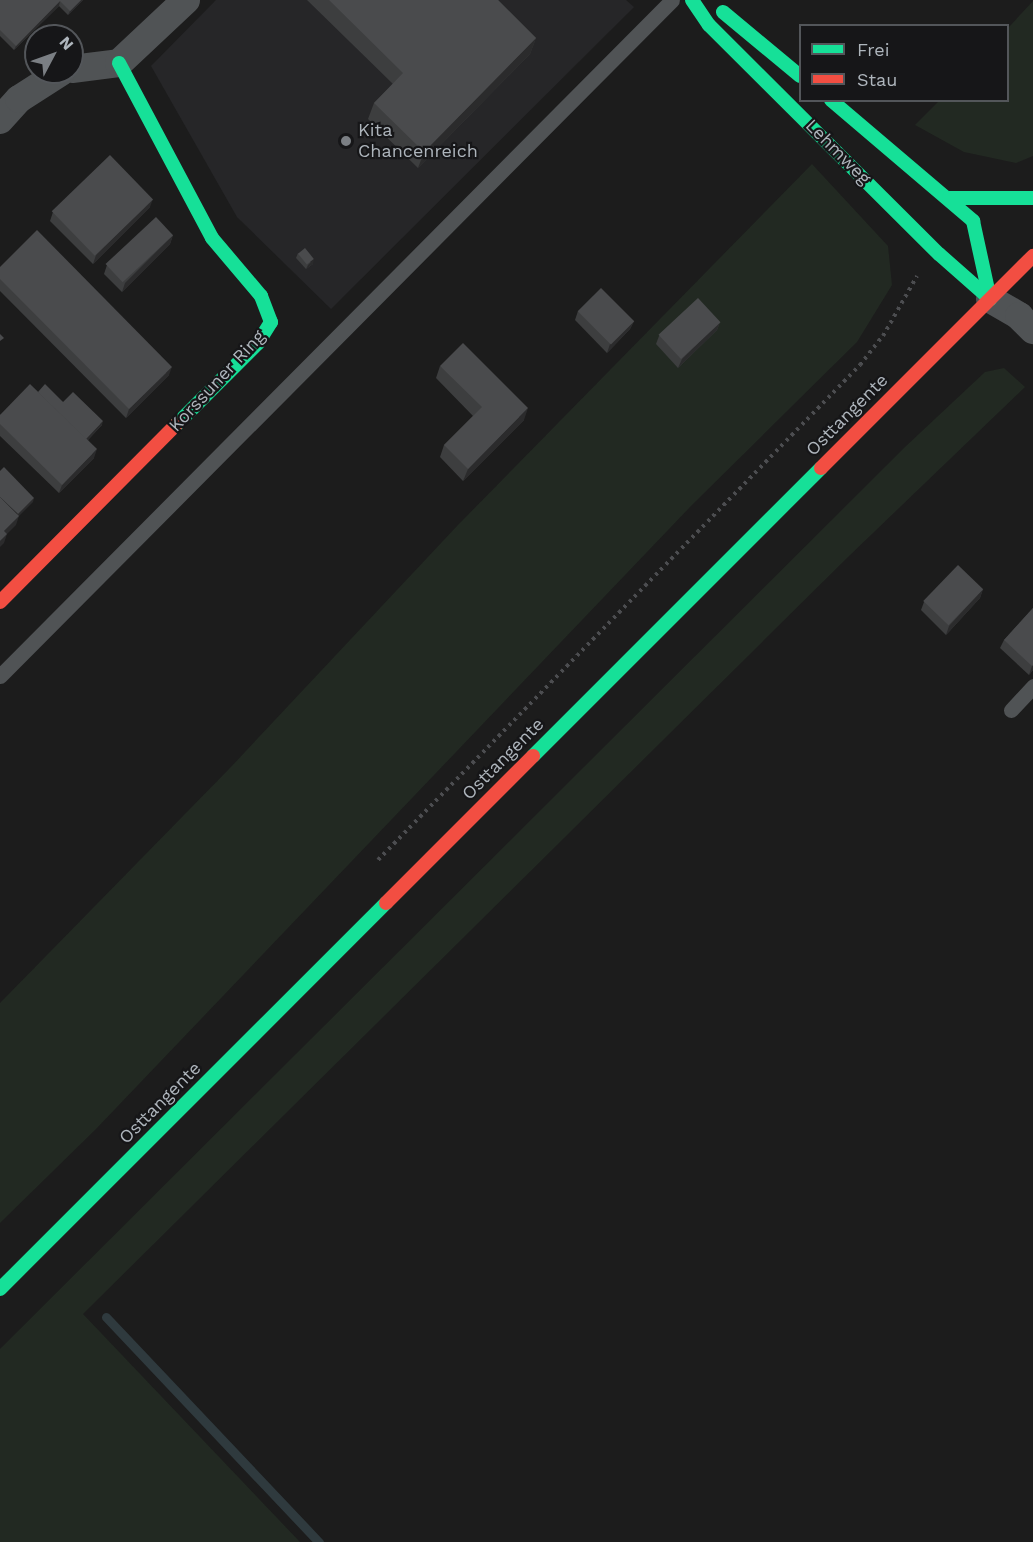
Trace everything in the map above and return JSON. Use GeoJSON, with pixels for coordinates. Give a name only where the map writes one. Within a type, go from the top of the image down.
{"type":"FeatureCollection","features":[{"type":"Feature","properties":{"kind":"street"},"geometry":{"type":"LineString","coordinates":[[84,67],[119,63],[186,0]]}},
{"type":"Feature","properties":{"kind":"street","name":"Lehmweg"},"geometry":{"type":"LineString","coordinates":[[692,0],[710,25],[939,254],[990,299],[1019,316],[1033,330]]}},
{"type":"Feature","properties":{"kind":"street"},"geometry":{"type":"LineString","coordinates":[[703,0],[799,74]]}},
{"type":"Feature","properties":{"kind":"street","name":"Korssuner Ring"},"geometry":{"type":"LineString","coordinates":[[0,602],[258,343],[271,322],[261,296],[212,238],[119,63]]}},
{"type":"Feature","properties":{"kind":"street"},"geometry":{"type":"LineString","coordinates":[[0,120],[19,99],[42,84]]}},
{"type":"Feature","properties":{"kind":"street","name":"Lehmweg"},"geometry":{"type":"LineString","coordinates":[[833,102],[949,198],[973,221],[990,299]]}},
{"type":"Feature","properties":{"kind":"street"},"geometry":{"type":"LineString","coordinates":[[949,198],[1033,198]]}},
{"type":"Feature","properties":{"kind":"street","name":"Osttangente"},"geometry":{"type":"LineString","coordinates":[[0,1289],[1033,256]]}},
{"type":"Feature","properties":{"kind":"lane"},"geometry":{"type":"LineString","coordinates":[[0,676],[672,0]]}},
{"type":"Feature","properties":{"kind":"lane"},"geometry":{"type":"LineString","coordinates":[[1011,710],[1033,686]]}},
{"type":"Feature","properties":{"kind":"path"},"geometry":{"type":"LineString","coordinates":[[376,863],[860,365],[883,336],[917,276],[939,254]]}},
{"type":"Feature","properties":{"kind":"shaded area","name":"Kita Chancenreich"},"geometry":{"type":"Polygon","coordinates":[[[216,0],[626,0],[634,7],[331,309],[237,217],[151,66],[216,0]]]}},
{"type":"Feature","properties":{"kind":"shaded area"},"geometry":{"type":"Polygon","coordinates":[[[1033,1],[1033,156],[1016,163],[964,152],[915,125],[938,102],[1009,102],[1009,27],[1033,1]]]}},
{"type":"Feature","properties":{"kind":"shaded area"},"geometry":{"type":"Polygon","coordinates":[[[812,164],[888,246],[892,285],[857,342],[691,506],[96,1129],[0,1223],[0,1003],[229,769],[457,526],[812,164]]]}},
{"type":"Feature","properties":{"kind":"shaded area"},"geometry":{"type":"Polygon","coordinates":[[[1004,368],[1025,387],[847,558],[83,1314],[300,1542],[0,1542],[0,1349],[905,447],[985,372],[1004,368]]]}},
{"type":"Feature","properties":{"kind":"building"},"geometry":{"type":"Polygon","coordinates":[[[0,0],[81,0],[70,11],[60,1],[38,24],[24,24],[24,38],[16,46],[0,30],[0,0]]]}},
{"type":"Feature","properties":{"kind":"building"},"geometry":{"type":"Polygon","coordinates":[[[329,0],[498,0],[536,38],[424,152],[374,103],[403,73],[329,0]]]}},
{"type":"Feature","properties":{"kind":"building"},"geometry":{"type":"Polygon","coordinates":[[[110,155],[153,200],[95,256],[52,211],[110,155]]]}},
{"type":"Feature","properties":{"kind":"building"},"geometry":{"type":"Polygon","coordinates":[[[156,217],[173,235],[123,282],[106,264],[156,217]]]}},
{"type":"Feature","properties":{"kind":"building"},"geometry":{"type":"Polygon","coordinates":[[[37,230],[172,367],[129,409],[0,279],[0,267],[37,230]]]}},
{"type":"Feature","properties":{"kind":"building"},"geometry":{"type":"Polygon","coordinates":[[[305,248],[314,259],[307,265],[298,254],[305,248]]]}},
{"type":"Feature","properties":{"kind":"building"},"geometry":{"type":"Polygon","coordinates":[[[601,288],[634,321],[611,345],[578,311],[601,288]]]}},
{"type":"Feature","properties":{"kind":"building"},"geometry":{"type":"Polygon","coordinates":[[[698,298],[721,322],[681,359],[659,335],[698,298]]]}},
{"type":"Feature","properties":{"kind":"building"},"geometry":{"type":"Polygon","coordinates":[[[463,343],[528,408],[468,469],[444,445],[482,407],[440,366],[463,343]]]}},
{"type":"Feature","properties":{"kind":"building"},"geometry":{"type":"Polygon","coordinates":[[[30,384],[97,449],[62,485],[0,424],[0,415],[30,384]]]}},
{"type":"Feature","properties":{"kind":"building"},"geometry":{"type":"Polygon","coordinates":[[[45,384],[63,402],[73,392],[103,421],[86,439],[38,392],[45,384]]]}},
{"type":"Feature","properties":{"kind":"building"},"geometry":{"type":"Polygon","coordinates":[[[4,467],[34,498],[18,514],[0,497],[0,471],[4,467]]]}},
{"type":"Feature","properties":{"kind":"building"},"geometry":{"type":"Polygon","coordinates":[[[0,497],[19,516],[4,531],[7,534],[0,541],[0,497]]]}},
{"type":"Feature","properties":{"kind":"building"},"geometry":{"type":"Polygon","coordinates":[[[958,565],[983,589],[948,625],[923,601],[958,565]]]}},
{"type":"Feature","properties":{"kind":"building"},"geometry":{"type":"Polygon","coordinates":[[[1033,608],[1033,665],[1032,666],[1004,640],[1033,608]]]}},
{"type":"Feature","properties":{"kind":"waterway"},"geometry":{"type":"LineString","coordinates":[[106,1317],[319,1542]]}},
{"type":"Feature","properties":{"kind":"traffic: fast"},"geometry":{"type":"LineString","coordinates":[[692,0],[709,25],[939,254],[990,299]]}},
{"type":"Feature","properties":{"kind":"traffic: fast"},"geometry":{"type":"LineString","coordinates":[[723,12],[799,75]]}},
{"type":"Feature","properties":{"kind":"traffic: fast"},"geometry":{"type":"LineString","coordinates":[[119,63],[212,238],[261,296],[271,322],[258,343],[176,425]]}},
{"type":"Feature","properties":{"kind":"traffic: fast"},"geometry":{"type":"LineString","coordinates":[[833,102],[973,221],[990,299]]}},
{"type":"Feature","properties":{"kind":"traffic: fast"},"geometry":{"type":"LineString","coordinates":[[949,198],[1033,198]]}},
{"type":"Feature","properties":{"kind":"traffic: fast"},"geometry":{"type":"LineString","coordinates":[[533,756],[821,468]]}},
{"type":"Feature","properties":{"kind":"traffic: fast"},"geometry":{"type":"LineString","coordinates":[[0,1289],[386,903]]}},
{"type":"Feature","properties":{"kind":"traffic: jam"},"geometry":{"type":"LineString","coordinates":[[821,468],[1033,256]]}},
{"type":"Feature","properties":{"kind":"traffic: jam"},"geometry":{"type":"LineString","coordinates":[[0,602],[176,425]]}},
{"type":"Feature","properties":{"kind":"traffic: jam"},"geometry":{"type":"LineString","coordinates":[[386,903],[533,756]]}},
{"type":"Feature","properties":{"kind":"place","name":"Kita Chancenreich"},"geometry":{"type":"Point","coordinates":[346,141]}}]}
